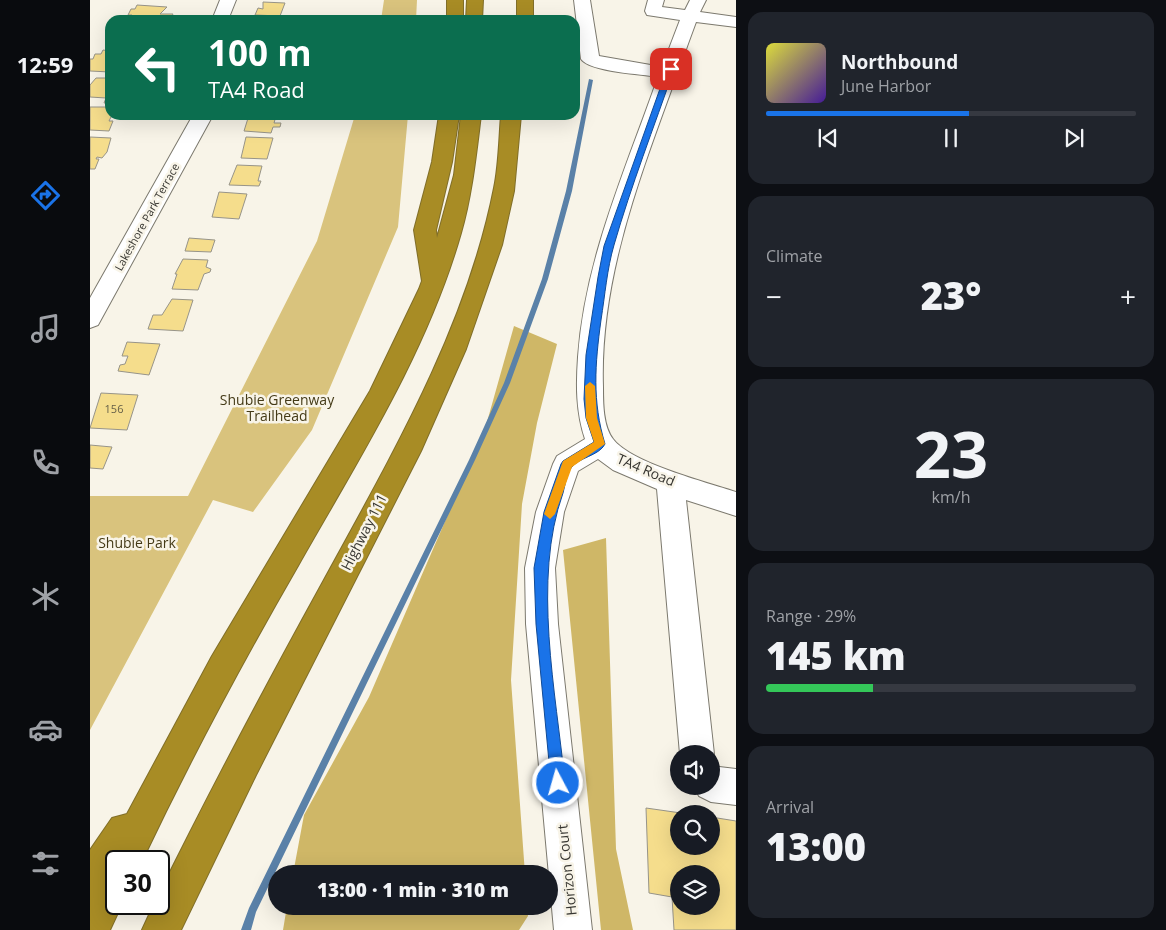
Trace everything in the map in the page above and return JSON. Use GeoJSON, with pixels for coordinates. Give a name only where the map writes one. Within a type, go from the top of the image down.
{"type":"FeatureCollection","features":[{"type":"Feature","properties":{"kind":"highway"},"geometry":{"type":"LineString","coordinates":[[455,0],[455,15]]}},
{"type":"Feature","properties":{"kind":"highway"},"geometry":{"type":"LineString","coordinates":[[474,15],[475,0]]}},
{"type":"Feature","properties":{"kind":"highway"},"geometry":{"type":"LineString","coordinates":[[514,0],[514,15]]}},
{"type":"Feature","properties":{"kind":"highway"},"geometry":{"type":"LineString","coordinates":[[525,0],[525,15]]}},
{"type":"Feature","properties":{"kind":"highway"},"geometry":{"type":"LineString","coordinates":[[433,285],[425,230],[440,170],[448,120]]}},
{"type":"Feature","properties":{"kind":"highway"},"geometry":{"type":"LineString","coordinates":[[127,850],[163,776],[376,404],[411,334],[433,285],[460,196],[466,164],[470,120]]}},
{"type":"Feature","properties":{"kind":"highway","name":"Highway 111"},"geometry":{"type":"LineString","coordinates":[[161,930],[226,795],[393,476],[439,382],[478,282],[495,229],[504,188],[511,120]]}},
{"type":"Feature","properties":{"kind":"highway"},"geometry":{"type":"LineString","coordinates":[[90,882],[163,776]]}},
{"type":"Feature","properties":{"kind":"highway"},"geometry":{"type":"LineString","coordinates":[[178,930],[226,795]]}},
{"type":"Feature","properties":{"kind":"highway"},"geometry":{"type":"LineString","coordinates":[[90,930],[105,898]]}},
{"type":"Feature","properties":{"kind":"street"},"geometry":{"type":"LineString","coordinates":[[222,15],[228,0]]}},
{"type":"Feature","properties":{"kind":"street"},"geometry":{"type":"LineString","coordinates":[[582,0],[590,58],[596,62],[669,73]]}},
{"type":"Feature","properties":{"kind":"street"},"geometry":{"type":"LineString","coordinates":[[656,0],[653,11],[695,7],[736,22]]}},
{"type":"Feature","properties":{"kind":"street"},"geometry":{"type":"LineString","coordinates":[[600,444],[592,418],[590,399],[591,355],[609,246],[669,73],[695,7]]}},
{"type":"Feature","properties":{"kind":"street","name":"Lakeshore Park Terrace"},"geometry":{"type":"LineString","coordinates":[[90,319],[200,120]]}},
{"type":"Feature","properties":{"kind":"street","name":"TA4 Road"},"geometry":{"type":"LineString","coordinates":[[600,444],[610,455],[628,465],[670,482],[736,504]]}},
{"type":"Feature","properties":{"kind":"street","name":"Horizon Court"},"geometry":{"type":"LineString","coordinates":[[573,930],[542,624],[540,568],[550,512],[567,464],[600,444]]}},
{"type":"Feature","properties":{"kind":"street"},"geometry":{"type":"LineString","coordinates":[[670,482],[696,745]]}},
{"type":"Feature","properties":{"kind":"street"},"geometry":{"type":"LineString","coordinates":[[720,785],[736,787]]}},
{"type":"Feature","properties":{"kind":"green space"},"geometry":{"type":"Polygon","coordinates":[[[384,0],[417,0],[416,15],[382,15],[384,0]]]}},
{"type":"Feature","properties":{"kind":"green space","name":"Shubie Greenway Trailhead"},"geometry":{"type":"Polygon","coordinates":[[[353,120],[408,120],[398,227],[312,430],[253,512],[213,500],[90,730],[90,496],[188,496],[317,241],[353,120]]]}},
{"type":"Feature","properties":{"kind":"shaded area"},"geometry":{"type":"Polygon","coordinates":[[[514,326],[557,344],[537,423],[522,504],[511,680],[524,865],[295,865],[304,815],[369,697],[485,429],[514,326]]]}},
{"type":"Feature","properties":{"kind":"shaded area"},"geometry":{"type":"Polygon","coordinates":[[[606,538],[616,849],[633,930],[601,930],[563,550],[606,538]]]}},
{"type":"Feature","properties":{"kind":"shaded area"},"geometry":{"type":"Polygon","coordinates":[[[286,915],[528,916],[519,930],[283,930],[286,915]]]}},
{"type":"Feature","properties":{"kind":"building"},"geometry":{"type":"Polygon","coordinates":[[[263,2],[285,3],[280,15],[255,15],[258,8],[263,9],[263,2]]]}},
{"type":"Feature","properties":{"kind":"building"},"geometry":{"type":"Polygon","coordinates":[[[137,5],[167,7],[160,14],[173,14],[128,15],[131,9],[135,9],[137,5]]]}},
{"type":"Feature","properties":{"kind":"building"},"geometry":{"type":"Polygon","coordinates":[[[103,50],[105,50],[105,72],[90,71],[90,59],[93,59],[95,54],[101,54],[103,50]]]}},
{"type":"Feature","properties":{"kind":"building"},"geometry":{"type":"Polygon","coordinates":[[[96,78],[105,78],[105,98],[90,97],[90,85],[96,78]]]}},
{"type":"Feature","properties":{"kind":"building"},"geometry":{"type":"Polygon","coordinates":[[[90,107],[105,107],[105,120],[113,121],[109,131],[90,130],[90,107]]]}},
{"type":"Feature","properties":{"kind":"building"},"geometry":{"type":"Polygon","coordinates":[[[247,120],[275,120],[274,123],[281,123],[280,127],[273,127],[271,133],[244,131],[247,120]]]}},
{"type":"Feature","properties":{"kind":"building"},"geometry":{"type":"Polygon","coordinates":[[[90,137],[111,138],[107,152],[102,158],[97,157],[96,159],[99,159],[95,169],[90,169],[90,137]]]}},
{"type":"Feature","properties":{"kind":"building"},"geometry":{"type":"Polygon","coordinates":[[[246,137],[273,138],[267,159],[241,158],[246,137]]]}},
{"type":"Feature","properties":{"kind":"building"},"geometry":{"type":"Polygon","coordinates":[[[237,165],[262,166],[258,181],[261,181],[259,186],[229,185],[237,165]]]}},
{"type":"Feature","properties":{"kind":"building"},"geometry":{"type":"Polygon","coordinates":[[[219,192],[247,194],[239,219],[212,217],[219,192]]]}},
{"type":"Feature","properties":{"kind":"building"},"geometry":{"type":"Polygon","coordinates":[[[189,238],[215,240],[211,252],[185,251],[189,238]]]}},
{"type":"Feature","properties":{"kind":"building"},"geometry":{"type":"Polygon","coordinates":[[[183,259],[208,260],[206,267],[211,269],[210,272],[204,274],[198,290],[172,289],[177,274],[175,274],[183,259]]]}},
{"type":"Feature","properties":{"kind":"building"},"geometry":{"type":"Polygon","coordinates":[[[172,299],[193,300],[183,331],[148,329],[153,315],[162,315],[172,299]]]}},
{"type":"Feature","properties":{"kind":"building"},"geometry":{"type":"Polygon","coordinates":[[[127,342],[160,344],[149,375],[118,371],[120,365],[125,364],[128,356],[122,356],[127,342]]]}},
{"type":"Feature","properties":{"kind":"building"},"geometry":{"type":"Polygon","coordinates":[[[101,393],[138,395],[127,430],[90,428],[101,393]]]}},
{"type":"Feature","properties":{"kind":"building"},"geometry":{"type":"Polygon","coordinates":[[[90,445],[112,447],[103,469],[90,468],[90,445]]]}},
{"type":"Feature","properties":{"kind":"building"},"geometry":{"type":"Polygon","coordinates":[[[646,808],[670,811],[670,855],[720,855],[720,818],[736,821],[736,930],[674,930],[673,915],[720,915],[720,865],[670,865],[670,897],[649,893],[646,808]]]}},
{"type":"Feature","properties":{"kind":"waterway"},"geometry":{"type":"LineString","coordinates":[[246,930],[252,911],[472,460],[507,383],[545,279],[569,191],[591,80]]}},
{"type":"Feature","properties":{"kind":"slow traffic"},"geometry":{"type":"LineString","coordinates":[[550,514],[567,464],[600,444],[592,418],[590,386]]}},
{"type":"Feature","properties":{"kind":"route"},"geometry":{"type":"LineString","coordinates":[[558,783],[542,624],[540,568],[550,512],[567,464],[600,444],[592,418],[590,399],[591,355],[603,277],[609,246],[671,69]]}},
{"type":"Feature","properties":{"kind":"park label","name":"Shubie Park"},"geometry":{"type":"Point","coordinates":[137,543]}}]}
